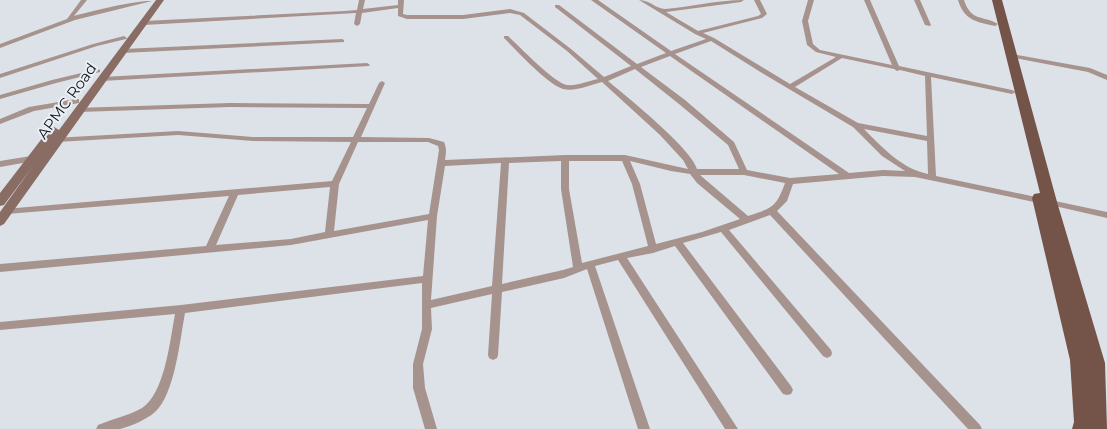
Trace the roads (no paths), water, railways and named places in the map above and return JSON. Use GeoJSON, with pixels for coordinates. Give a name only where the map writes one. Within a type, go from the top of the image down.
{"type":"FeatureCollection","features":[{"type":"Feature","properties":{"kind":"main road"},"geometry":{"type":"LineString","coordinates":[[988,0],[1043,201],[1096,364],[1101,394],[1101,429]]}},
{"type":"Feature","properties":{"kind":"main road"},"geometry":{"type":"LineString","coordinates":[[997,0],[1012,56],[1079,360],[1084,422],[1082,429]]}},
{"type":"Feature","properties":{"kind":"street"},"geometry":{"type":"LineString","coordinates":[[70,18],[84,0]]}},
{"type":"Feature","properties":{"kind":"street"},"geometry":{"type":"LineString","coordinates":[[0,46],[70,18],[117,6],[153,0]]}},
{"type":"Feature","properties":{"kind":"street","name":"APMC Road"},"geometry":{"type":"LineString","coordinates":[[100,75],[123,51],[144,22],[153,0]]}},
{"type":"Feature","properties":{"kind":"street","name":"APMC Road"},"geometry":{"type":"LineString","coordinates":[[0,202],[32,158],[100,75],[124,38],[153,0]]}},
{"type":"Feature","properties":{"kind":"street"},"geometry":{"type":"LineString","coordinates":[[357,24],[362,0]]}},
{"type":"Feature","properties":{"kind":"street"},"geometry":{"type":"LineString","coordinates":[[594,0],[847,176]]}},
{"type":"Feature","properties":{"kind":"street"},"geometry":{"type":"LineString","coordinates":[[642,0],[697,33],[712,39],[856,125],[885,154],[915,174]]}},
{"type":"Feature","properties":{"kind":"street"},"geometry":{"type":"LineString","coordinates":[[661,11],[741,0]]}},
{"type":"Feature","properties":{"kind":"street"},"geometry":{"type":"LineString","coordinates":[[697,33],[760,17],[764,14],[764,11],[756,0]]}},
{"type":"Feature","properties":{"kind":"street"},"geometry":{"type":"LineString","coordinates":[[811,0],[805,21],[810,45],[818,51],[928,76],[1012,92]]}},
{"type":"Feature","properties":{"kind":"street"},"geometry":{"type":"LineString","coordinates":[[867,0],[897,69]]}},
{"type":"Feature","properties":{"kind":"street"},"geometry":{"type":"LineString","coordinates":[[917,0],[928,25]]}},
{"type":"Feature","properties":{"kind":"street"},"geometry":{"type":"LineString","coordinates":[[961,0],[964,11],[968,16],[979,22],[995,24]]}},
{"type":"Feature","properties":{"kind":"street"},"geometry":{"type":"LineString","coordinates":[[144,22],[346,13],[401,3],[400,15],[407,17],[463,17],[518,12],[569,50],[663,133],[686,158],[700,181],[747,220]]}},
{"type":"Feature","properties":{"kind":"street"},"geometry":{"type":"LineString","coordinates":[[557,6],[638,67],[731,144],[744,172]]}},
{"type":"Feature","properties":{"kind":"street"},"geometry":{"type":"LineString","coordinates":[[506,37],[559,86],[578,86],[603,80],[712,39]]}},
{"type":"Feature","properties":{"kind":"street"},"geometry":{"type":"LineString","coordinates":[[0,76],[95,45],[124,38]]}},
{"type":"Feature","properties":{"kind":"street"},"geometry":{"type":"LineString","coordinates":[[123,51],[342,40]]}},
{"type":"Feature","properties":{"kind":"street"},"geometry":{"type":"LineString","coordinates":[[790,87],[840,56]]}},
{"type":"Feature","properties":{"kind":"street"},"geometry":{"type":"LineString","coordinates":[[1012,56],[1090,70],[1107,78]]}},
{"type":"Feature","properties":{"kind":"street"},"geometry":{"type":"LineString","coordinates":[[0,97],[54,81],[100,75],[367,65]]}},
{"type":"Feature","properties":{"kind":"street"},"geometry":{"type":"LineString","coordinates":[[928,76],[932,178]]}},
{"type":"Feature","properties":{"kind":"street"},"geometry":{"type":"LineString","coordinates":[[329,235],[335,184],[382,83]]}},
{"type":"Feature","properties":{"kind":"street"},"geometry":{"type":"LineString","coordinates":[[0,122],[32,109],[77,105],[372,106]]}},
{"type":"Feature","properties":{"kind":"street","name":"APMC Road"},"geometry":{"type":"LineString","coordinates":[[0,222],[57,140],[77,105]]}},
{"type":"Feature","properties":{"kind":"street"},"geometry":{"type":"LineString","coordinates":[[856,125],[931,140]]}},
{"type":"Feature","properties":{"kind":"street"},"geometry":{"type":"LineString","coordinates":[[57,140],[178,133],[254,138],[423,140],[441,144],[444,150],[433,216],[427,279],[427,329],[418,364],[419,388],[431,429]]}},
{"type":"Feature","properties":{"kind":"street"},"geometry":{"type":"LineString","coordinates":[[0,164],[45,157]]}},
{"type":"Feature","properties":{"kind":"street"},"geometry":{"type":"LineString","coordinates":[[442,163],[565,158],[625,158],[642,160],[677,170],[693,172],[744,172],[790,181],[883,173],[915,174],[1107,215]]}},
{"type":"Feature","properties":{"kind":"street"},"geometry":{"type":"LineString","coordinates":[[565,158],[565,189],[578,268]]}},
{"type":"Feature","properties":{"kind":"street"},"geometry":{"type":"LineString","coordinates":[[625,158],[636,184],[653,250]]}},
{"type":"Feature","properties":{"kind":"street"},"geometry":{"type":"LineString","coordinates":[[493,355],[505,160]]}},
{"type":"Feature","properties":{"kind":"street"},"geometry":{"type":"LineString","coordinates":[[427,305],[564,274],[590,264],[678,243],[747,220],[772,210],[783,201],[790,181]]}},
{"type":"Feature","properties":{"kind":"street"},"geometry":{"type":"LineString","coordinates":[[8,211],[234,194],[335,184]]}},
{"type":"Feature","properties":{"kind":"street"},"geometry":{"type":"LineString","coordinates":[[210,248],[234,194]]}},
{"type":"Feature","properties":{"kind":"street"},"geometry":{"type":"LineString","coordinates":[[772,210],[976,429]]}},
{"type":"Feature","properties":{"kind":"street"},"geometry":{"type":"LineString","coordinates":[[0,268],[291,242],[433,216]]}},
{"type":"Feature","properties":{"kind":"street"},"geometry":{"type":"LineString","coordinates":[[723,228],[827,353]]}},
{"type":"Feature","properties":{"kind":"street"},"geometry":{"type":"LineString","coordinates":[[678,243],[787,390]]}},
{"type":"Feature","properties":{"kind":"street"},"geometry":{"type":"LineString","coordinates":[[621,257],[732,429]]}},
{"type":"Feature","properties":{"kind":"street"},"geometry":{"type":"LineString","coordinates":[[590,264],[644,429]]}},
{"type":"Feature","properties":{"kind":"street"},"geometry":{"type":"LineString","coordinates":[[0,326],[181,309],[427,279]]}},
{"type":"Feature","properties":{"kind":"street"},"geometry":{"type":"LineString","coordinates":[[102,429],[137,416],[157,402],[167,375],[181,309]]}}]}
